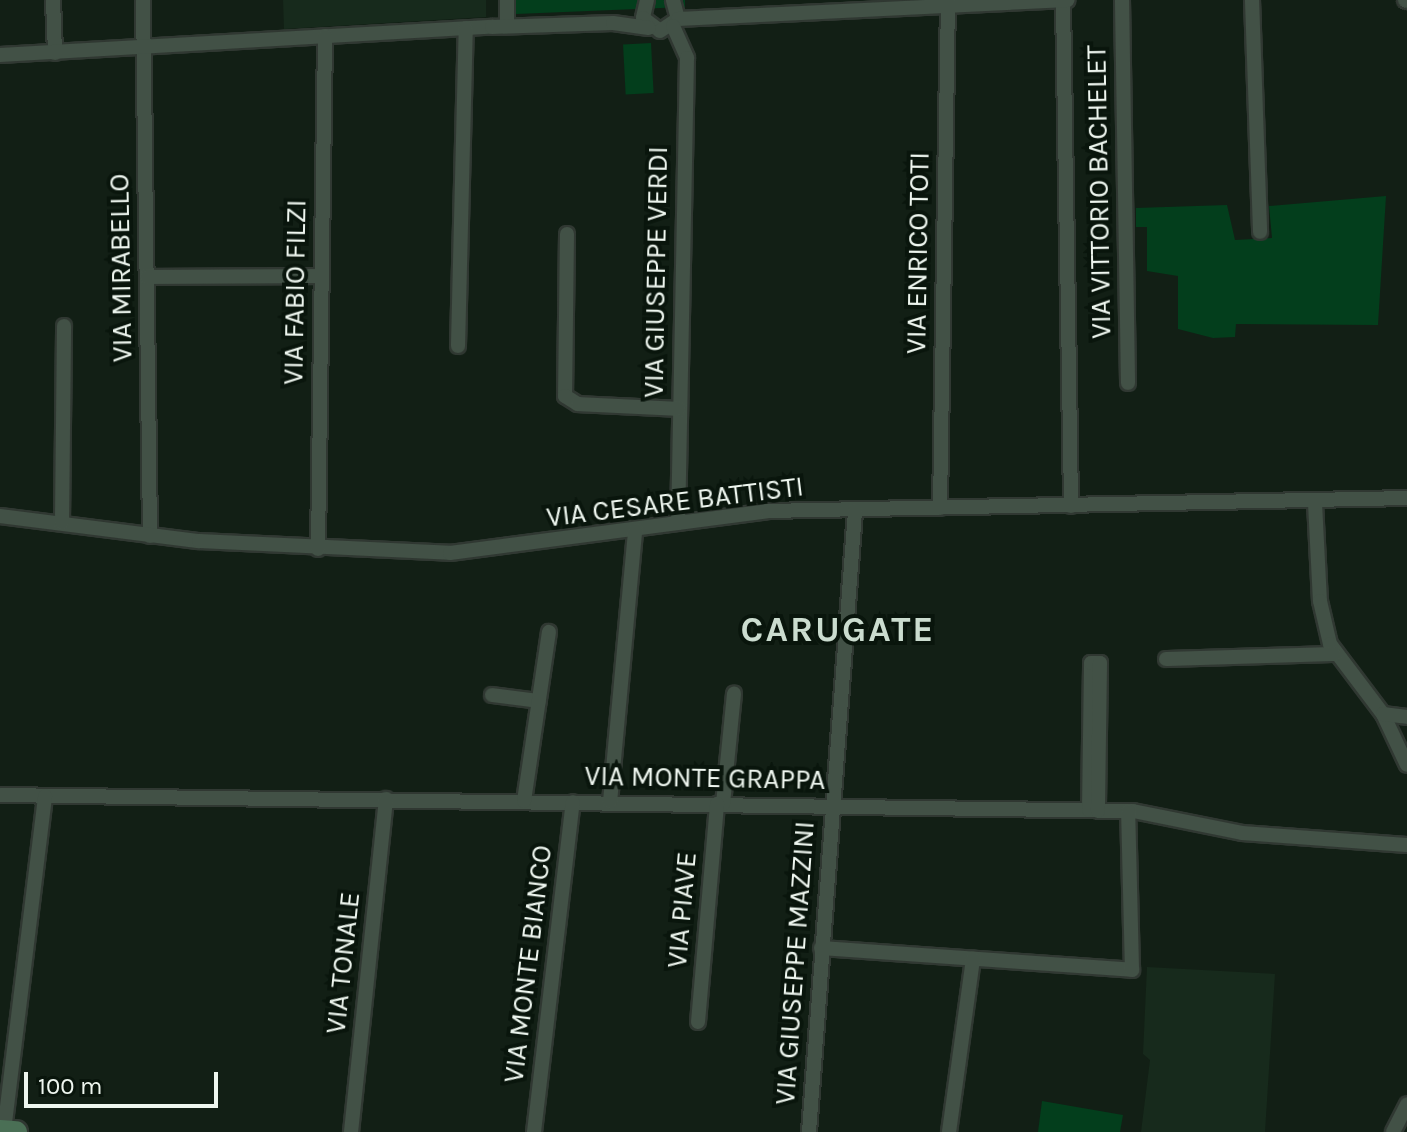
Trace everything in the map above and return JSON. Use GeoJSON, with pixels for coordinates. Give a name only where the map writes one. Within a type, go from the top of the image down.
{"type":"FeatureCollection","features":[{"type":"Feature","properties":{"kind":"street"},"geometry":{"type":"LineString","coordinates":[[53,0],[55,53]]}},
{"type":"Feature","properties":{"kind":"street","name":"VIA MIRABELLO"},"geometry":{"type":"LineString","coordinates":[[143,0],[150,536]]}},
{"type":"Feature","properties":{"kind":"street"},"geometry":{"type":"LineString","coordinates":[[507,0],[507,26]]}},
{"type":"Feature","properties":{"kind":"street"},"geometry":{"type":"LineString","coordinates":[[0,55],[143,50],[507,26],[613,23],[660,31],[676,10],[1065,0],[1071,506]]}},
{"type":"Feature","properties":{"kind":"street","name":"VIA VITTORIO BACHELET"},"geometry":{"type":"LineString","coordinates":[[1122,0],[1128,383]]}},
{"type":"Feature","properties":{"kind":"street"},"geometry":{"type":"LineString","coordinates":[[1252,0],[1260,232]]}},
{"type":"Feature","properties":{"kind":"street","name":"VIA ENRICO TOTI"},"geometry":{"type":"LineString","coordinates":[[940,508],[948,2]]}},
{"type":"Feature","properties":{"kind":"street"},"geometry":{"type":"LineString","coordinates":[[613,23],[645,3],[649,28]]}},
{"type":"Feature","properties":{"kind":"street","name":"VIA GIUSEPPE VERDI"},"geometry":{"type":"LineString","coordinates":[[676,10],[687,58],[678,523]]}},
{"type":"Feature","properties":{"kind":"street"},"geometry":{"type":"LineString","coordinates":[[458,346],[466,28]]}},
{"type":"Feature","properties":{"kind":"street","name":"VIA FABIO FILZI"},"geometry":{"type":"LineString","coordinates":[[318,549],[325,36]]}},
{"type":"Feature","properties":{"kind":"street"},"geometry":{"type":"LineString","coordinates":[[567,234],[562,384],[568,399],[679,409]]}},
{"type":"Feature","properties":{"kind":"street"},"geometry":{"type":"LineString","coordinates":[[147,277],[321,276]]}},
{"type":"Feature","properties":{"kind":"street"},"geometry":{"type":"LineString","coordinates":[[62,523],[64,326]]}},
{"type":"Feature","properties":{"kind":"street","name":"VIA CESARE BATTISTI"},"geometry":{"type":"LineString","coordinates":[[0,516],[150,536],[318,549],[475,552],[767,511],[1315,503],[1407,498]]}},
{"type":"Feature","properties":{"kind":"street"},"geometry":{"type":"LineString","coordinates":[[1315,503],[1320,601],[1334,654],[1383,714],[1407,765]]}},
{"type":"Feature","properties":{"kind":"street","name":"VIA GIUSEPPE MAZZINI"},"geometry":{"type":"LineString","coordinates":[[809,1132],[855,511]]}},
{"type":"Feature","properties":{"kind":"street"},"geometry":{"type":"LineString","coordinates":[[610,802],[635,530]]}},
{"type":"Feature","properties":{"kind":"street"},"geometry":{"type":"LineString","coordinates":[[524,801],[549,632]]}},
{"type":"Feature","properties":{"kind":"street"},"geometry":{"type":"LineString","coordinates":[[1166,659],[1334,654]]}},
{"type":"Feature","properties":{"kind":"street"},"geometry":{"type":"LineString","coordinates":[[1091,663],[1100,663],[1093,810],[1091,663]]}},
{"type":"Feature","properties":{"kind":"street","name":"VIA PIAVE"},"geometry":{"type":"LineString","coordinates":[[698,1022],[734,694]]}},
{"type":"Feature","properties":{"kind":"street"},"geometry":{"type":"LineString","coordinates":[[492,695],[539,701]]}},
{"type":"Feature","properties":{"kind":"street"},"geometry":{"type":"LineString","coordinates":[[1383,714],[1407,717]]}},
{"type":"Feature","properties":{"kind":"street","name":"VIA MONTE GRAPPA"},"geometry":{"type":"LineString","coordinates":[[0,795],[1128,811],[1242,833],[1407,845]]}},
{"type":"Feature","properties":{"kind":"street"},"geometry":{"type":"LineString","coordinates":[[16,1132],[2,1131],[45,796]]}},
{"type":"Feature","properties":{"kind":"street","name":"VIA TONALE"},"geometry":{"type":"LineString","coordinates":[[351,1132],[386,799]]}},
{"type":"Feature","properties":{"kind":"street","name":"VIA MONTE BIANCO"},"geometry":{"type":"LineString","coordinates":[[534,1132],[573,802]]}},
{"type":"Feature","properties":{"kind":"street"},"geometry":{"type":"LineString","coordinates":[[821,948],[1132,970],[1128,811]]}},
{"type":"Feature","properties":{"kind":"street"},"geometry":{"type":"LineString","coordinates":[[949,1132],[973,959]]}},
{"type":"Feature","properties":{"kind":"street"},"geometry":{"type":"LineString","coordinates":[[1393,1132],[1407,1104]]}},
{"type":"Feature","properties":{"kind":"shaded area"},"geometry":{"type":"Polygon","coordinates":[[[283,0],[486,0],[486,17],[284,29],[283,0]]]}},
{"type":"Feature","properties":{"kind":"shaded area"},"geometry":{"type":"Polygon","coordinates":[[[1147,967],[1275,974],[1265,1132],[1141,1132],[1150,1060],[1143,1054],[1147,967]]]}},
{"type":"Feature","properties":{"kind":"green space"},"geometry":{"type":"Polygon","coordinates":[[[516,0],[685,0],[685,7],[516,14],[516,0]]]}},
{"type":"Feature","properties":{"kind":"green space"},"geometry":{"type":"Polygon","coordinates":[[[651,43],[654,93],[626,94],[623,44],[651,43]]]}},
{"type":"Feature","properties":{"kind":"green space"},"geometry":{"type":"Polygon","coordinates":[[[1386,196],[1378,325],[1236,324],[1235,337],[1213,338],[1178,329],[1178,276],[1147,271],[1147,227],[1136,227],[1136,208],[1227,205],[1235,240],[1272,238],[1269,206],[1386,196]]]}},
{"type":"Feature","properties":{"kind":"green space"},"geometry":{"type":"Polygon","coordinates":[[[1042,1101],[1123,1115],[1120,1132],[1038,1132],[1042,1101]]]}},
{"type":"Feature","properties":{"kind":"district","name":"CARUGATE"},"geometry":{"type":"Point","coordinates":[838,630]}}]}
